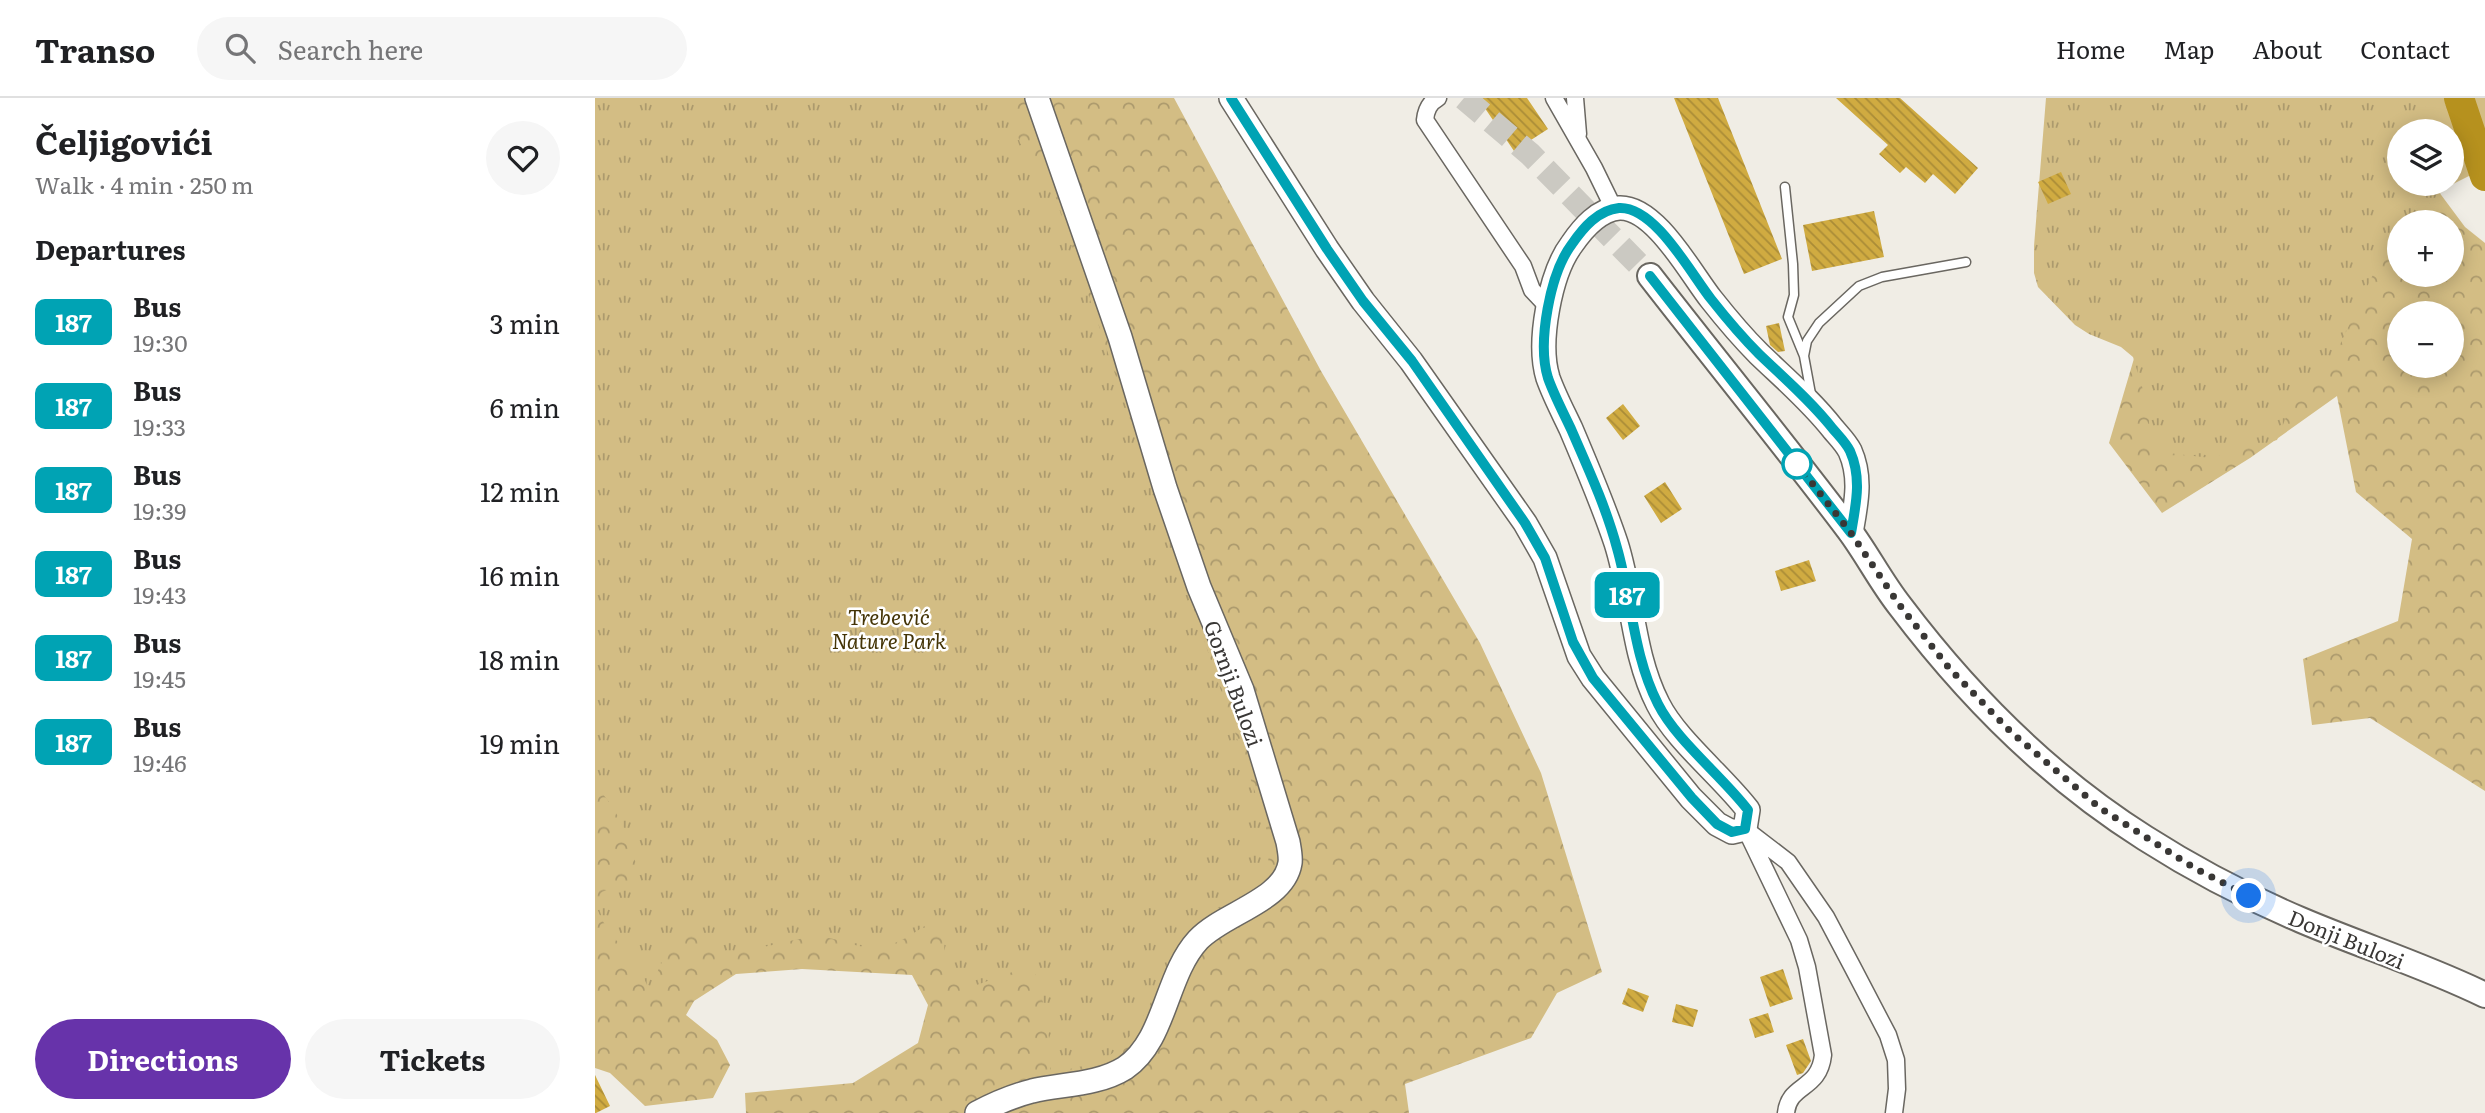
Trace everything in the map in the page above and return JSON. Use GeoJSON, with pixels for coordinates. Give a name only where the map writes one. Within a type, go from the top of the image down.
{"type":"FeatureCollection","features":[{"type":"Feature","properties":{"kind":"main road","name":"Donji Bulozi"},"geometry":{"type":"LineString","coordinates":[[1650,276],[1851,533],[1898,603],[1949,668],[2011,732],[2100,808],[2196,869],[2303,921],[2485,995]]}},
{"type":"Feature","properties":{"kind":"street","name":"Gornji Bulozi"},"geometry":{"type":"LineString","coordinates":[[977,1113],[1030,1091],[1102,1078],[1123,1069],[1138,1057],[1150,1041],[1178,969],[1198,940],[1221,921],[1271,893],[1284,881],[1290,863],[1288,842],[1242,690],[1195,574],[1165,488],[1120,337],[1037,98]]}},
{"type":"Feature","properties":{"kind":"street"},"geometry":{"type":"LineString","coordinates":[[1231,98],[1327,249],[1363,301],[1412,361],[1525,523],[1545,558],[1571,637],[1593,678],[1683,788],[1717,824],[1732,832],[1745,829]]}},
{"type":"Feature","properties":{"kind":"street"},"geometry":{"type":"LineString","coordinates":[[1438,98],[1432,101],[1426,111],[1425,120],[1523,266],[1532,289],[1549,308]]}},
{"type":"Feature","properties":{"kind":"street"},"geometry":{"type":"LineString","coordinates":[[1554,98],[1614,209]]}},
{"type":"Feature","properties":{"kind":"street"},"geometry":{"type":"LineString","coordinates":[[1575,98],[1578,140]]}},
{"type":"Feature","properties":{"kind":"street"},"geometry":{"type":"LineString","coordinates":[[1786,1113],[1795,1093],[1816,1077],[1822,1068],[1823,1055],[1807,967],[1799,940],[1764,863],[1745,829],[1748,810],[1659,707],[1635,639],[1617,546],[1598,491],[1547,376],[1545,351],[1549,308],[1565,253],[1594,218],[1621,208],[1637,212],[1657,226],[1724,315],[1756,351],[1812,403],[1849,448],[1856,467],[1858,492],[1851,533]]}},
{"type":"Feature","properties":{"kind":"street"},"geometry":{"type":"LineString","coordinates":[[1745,829],[1788,862],[1826,917],[1853,968],[1888,1035],[1896,1060],[1898,1089],[1894,1113]]}},
{"type":"Feature","properties":{"kind":"lane"},"geometry":{"type":"LineString","coordinates":[[1785,187],[1794,295],[1788,317],[1804,356],[1812,403]]}},
{"type":"Feature","properties":{"kind":"lane"},"geometry":{"type":"LineString","coordinates":[[1804,356],[1807,341],[1819,323],[1859,286],[1882,276],[1966,262]]}},
{"type":"Feature","properties":{"kind":"green space","name":"Trebević Nature Park"},"geometry":{"type":"Polygon","coordinates":[[[595,98],[1174,98],[1321,371],[1480,643],[1541,773],[1602,972],[1557,993],[1531,1038],[1405,1084],[1409,1113],[746,1113],[745,1093],[853,1083],[918,1043],[928,1005],[912,975],[802,969],[736,974],[694,1001],[686,1015],[717,1040],[730,1065],[713,1098],[645,1106],[610,1073],[595,1068],[595,98]]]}},
{"type":"Feature","properties":{"kind":"green space","name":"Trebević Nature Park"},"geometry":{"type":"Polygon","coordinates":[[[595,98],[1016,98],[1020,143],[1049,177],[1258,801],[1269,843],[1268,860],[1262,878],[1248,892],[1213,911],[1191,933],[1175,954],[1148,1009],[1133,1031],[1125,1042],[1101,1060],[1050,1073],[1046,1018],[1032,965],[971,987],[959,983],[946,974],[944,931],[939,917],[897,942],[872,948],[830,938],[813,937],[742,951],[722,952],[701,942],[690,932],[669,950],[650,992],[639,969],[599,914],[596,905],[602,892],[630,880],[637,869],[622,824],[610,803],[595,786],[595,98]]]}},
{"type":"Feature","properties":{"kind":"green space"},"geometry":{"type":"Polygon","coordinates":[[[2046,98],[2485,98],[2485,168],[2464,178],[2464,119],[2387,119],[2387,196],[2437,196],[2423,210],[2387,210],[2387,252],[2376,268],[2337,351],[2288,412],[2277,440],[2211,458],[2151,451],[2148,406],[2133,357],[2121,347],[2075,325],[2038,287],[2034,273],[2046,98]]]}},
{"type":"Feature","properties":{"kind":"green space"},"geometry":{"type":"Polygon","coordinates":[[[2387,141],[2387,196],[2442,196],[2452,210],[2387,210],[2387,287],[2464,287],[2464,226],[2485,243],[2485,791],[2370,718],[2312,725],[2303,659],[2398,621],[2412,539],[2356,492],[2337,396],[2250,458],[2162,513],[2109,443],[2138,345],[2387,141]]]}},
{"type":"Feature","properties":{"kind":"building"},"geometry":{"type":"Polygon","coordinates":[[[1478,98],[1527,98],[1548,129],[1514,151],[1478,98]]]}},
{"type":"Feature","properties":{"kind":"building"},"geometry":{"type":"Polygon","coordinates":[[[1674,98],[1718,98],[1782,259],[1744,274],[1674,98]]]}},
{"type":"Feature","properties":{"kind":"building"},"geometry":{"type":"Polygon","coordinates":[[[1836,98],[1900,98],[1978,168],[1955,194],[1933,174],[1925,183],[1906,167],[1900,173],[1879,154],[1888,145],[1836,98]]]}},
{"type":"Feature","properties":{"kind":"building"},"geometry":{"type":"Polygon","coordinates":[[[2061,172],[2071,194],[2048,204],[2038,182],[2061,172]]]}},
{"type":"Feature","properties":{"kind":"building"},"geometry":{"type":"Polygon","coordinates":[[[1874,211],[1884,257],[1812,271],[1803,225],[1874,211]]]}},
{"type":"Feature","properties":{"kind":"building"},"geometry":{"type":"Polygon","coordinates":[[[1779,323],[1785,351],[1778,352],[1770,345],[1766,326],[1779,323]]]}},
{"type":"Feature","properties":{"kind":"building"},"geometry":{"type":"Polygon","coordinates":[[[1623,404],[1640,426],[1623,440],[1606,418],[1623,404]]]}},
{"type":"Feature","properties":{"kind":"building"},"geometry":{"type":"Polygon","coordinates":[[[1665,482],[1682,509],[1661,523],[1644,496],[1665,482]]]}},
{"type":"Feature","properties":{"kind":"building"},"geometry":{"type":"Polygon","coordinates":[[[1809,560],[1816,581],[1781,591],[1775,571],[1809,560]]]}},
{"type":"Feature","properties":{"kind":"building"},"geometry":{"type":"Polygon","coordinates":[[[1783,969],[1793,999],[1770,1007],[1760,977],[1783,969]]]}},
{"type":"Feature","properties":{"kind":"building"},"geometry":{"type":"Polygon","coordinates":[[[1628,988],[1649,996],[1643,1012],[1622,1004],[1628,988]]]}},
{"type":"Feature","properties":{"kind":"building"},"geometry":{"type":"Polygon","coordinates":[[[1676,1004],[1698,1010],[1693,1027],[1672,1022],[1676,1004]]]}},
{"type":"Feature","properties":{"kind":"building"},"geometry":{"type":"Polygon","coordinates":[[[1768,1013],[1774,1032],[1755,1038],[1749,1019],[1768,1013]]]}},
{"type":"Feature","properties":{"kind":"building"},"geometry":{"type":"Polygon","coordinates":[[[1803,1039],[1811,1061],[1803,1073],[1797,1075],[1786,1045],[1803,1039]]]}},
{"type":"Feature","properties":{"kind":"building"},"geometry":{"type":"Polygon","coordinates":[[[595,1075],[610,1106],[596,1113],[595,1113],[595,1075]]]}},
{"type":"Feature","properties":{"kind":"waterway"},"geometry":{"type":"LineString","coordinates":[[2459,98],[2485,176]]}},
{"type":"Feature","properties":{"kind":"tunnel"},"geometry":{"type":"LineString","coordinates":[[1464,98],[1530,154],[1650,276]]}},
{"type":"Feature","properties":{"kind":"bus line","name":"187"},"geometry":{"type":"LineString","coordinates":[[1231,98],[1327,249],[1363,301],[1412,361],[1525,523],[1545,558],[1573,642],[1593,678],[1692,798],[1717,824],[1732,832],[1745,829],[1748,810],[1659,707],[1635,639],[1617,546],[1598,491],[1547,376],[1546,324],[1550,298],[1565,253],[1578,235],[1594,218],[1621,208],[1637,212],[1657,226],[1724,315],[1756,351],[1817,408],[1849,448],[1856,467],[1858,492],[1851,533],[1650,276]]}},
{"type":"Feature","properties":{"kind":"route"},"geometry":{"type":"LineString","coordinates":[[1797,464],[1949,668],[2011,732],[2100,808],[2196,869],[2249,896]]}}]}
